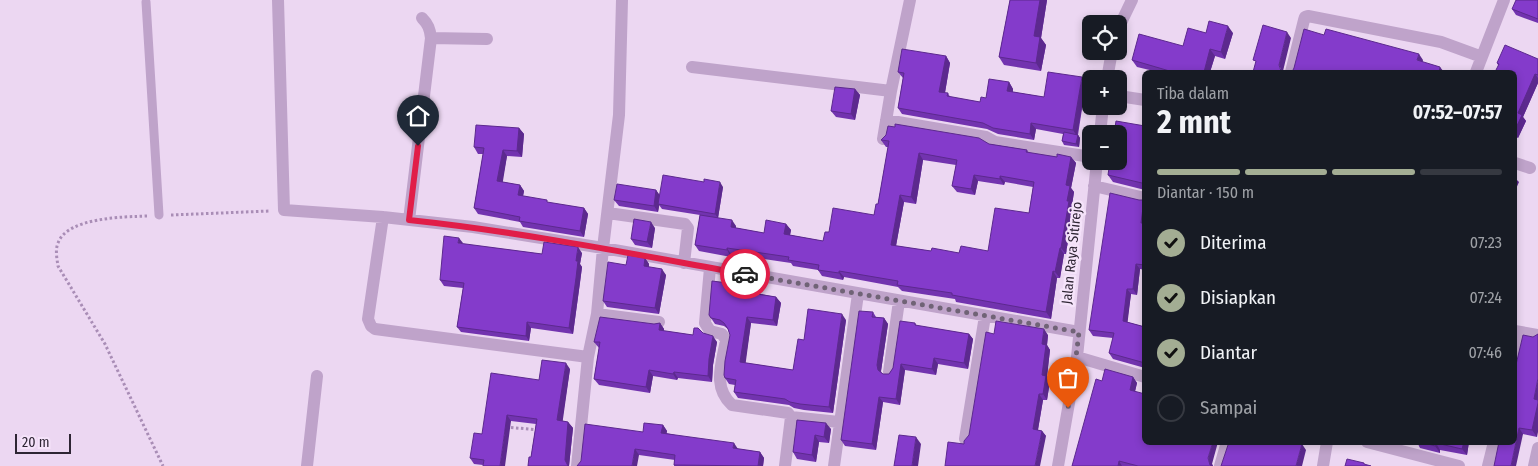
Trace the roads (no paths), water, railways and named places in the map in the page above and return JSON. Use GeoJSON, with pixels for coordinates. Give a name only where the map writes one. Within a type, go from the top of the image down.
{"type":"FeatureCollection","features":[{"type":"Feature","properties":{"kind":"street"},"geometry":{"type":"LineString","coordinates":[[278,0],[284,210],[383,217],[473,227],[603,248],[1079,332]]}},
{"type":"Feature","properties":{"kind":"street"},"geometry":{"type":"LineString","coordinates":[[577,466],[588,357],[597,314],[619,115],[622,0]]}},
{"type":"Feature","properties":{"kind":"street"},"geometry":{"type":"LineString","coordinates":[[883,139],[910,0]]}},
{"type":"Feature","properties":{"kind":"street"},"geometry":{"type":"LineString","coordinates":[[1125,15],[1132,0]]}},
{"type":"Feature","properties":{"kind":"street"},"geometry":{"type":"LineString","coordinates":[[1477,70],[1504,0]]}},
{"type":"Feature","properties":{"kind":"street"},"geometry":{"type":"LineString","coordinates":[[1291,70],[1304,20],[1308,16],[1441,42],[1482,57]]}},
{"type":"Feature","properties":{"kind":"street"},"geometry":{"type":"LineString","coordinates":[[409,220],[431,38],[427,23],[422,18]]}},
{"type":"Feature","properties":{"kind":"street"},"geometry":{"type":"LineString","coordinates":[[431,38],[487,39]]}},
{"type":"Feature","properties":{"kind":"street"},"geometry":{"type":"LineString","coordinates":[[692,67],[891,91]]}},
{"type":"Feature","properties":{"kind":"street"},"geometry":{"type":"LineString","coordinates":[[1127,97],[1142,100]]}},
{"type":"Feature","properties":{"kind":"street"},"geometry":{"type":"LineString","coordinates":[[886,120],[986,137],[995,142],[1082,156]]}},
{"type":"Feature","properties":{"kind":"street"},"geometry":{"type":"LineString","coordinates":[[1517,164],[1530,168]]}},
{"type":"Feature","properties":{"kind":"street","name":"Jalan Raya Sitirejo"},"geometry":{"type":"LineString","coordinates":[[1058,466],[1076,357],[1096,170]]}},
{"type":"Feature","properties":{"kind":"street"},"geometry":{"type":"LineString","coordinates":[[1094,186],[1142,197]]}},
{"type":"Feature","properties":{"kind":"street"},"geometry":{"type":"LineString","coordinates":[[608,213],[685,224],[687,226],[684,263]]}},
{"type":"Feature","properties":{"kind":"street"},"geometry":{"type":"LineString","coordinates":[[383,217],[368,319],[371,326],[375,329],[588,357]]}},
{"type":"Feature","properties":{"kind":"street"},"geometry":{"type":"LineString","coordinates":[[710,268],[704,323],[710,331],[722,334],[726,340],[719,381],[722,394],[732,405],[788,413],[791,417],[839,422]]}},
{"type":"Feature","properties":{"kind":"street"},"geometry":{"type":"LineString","coordinates":[[834,466],[858,294]]}},
{"type":"Feature","properties":{"kind":"street"},"geometry":{"type":"LineString","coordinates":[[889,372],[899,301]]}},
{"type":"Feature","properties":{"kind":"street"},"geometry":{"type":"LineString","coordinates":[[597,314],[659,322]]}},
{"type":"Feature","properties":{"kind":"street"},"geometry":{"type":"LineString","coordinates":[[965,439],[985,316]]}},
{"type":"Feature","properties":{"kind":"street"},"geometry":{"type":"LineString","coordinates":[[1518,331],[1538,335]]}},
{"type":"Feature","properties":{"kind":"street"},"geometry":{"type":"LineString","coordinates":[[1076,357],[1142,375]]}},
{"type":"Feature","properties":{"kind":"street"},"geometry":{"type":"LineString","coordinates":[[307,466],[317,376]]}},
{"type":"Feature","properties":{"kind":"street"},"geometry":{"type":"LineString","coordinates":[[785,466],[791,417]]}},
{"type":"Feature","properties":{"kind":"street"},"geometry":{"type":"LineString","coordinates":[[1220,466],[1226,445]]}},
{"type":"Feature","properties":{"kind":"street"},"geometry":{"type":"LineString","coordinates":[[1323,466],[1326,445]]}},
{"type":"Feature","properties":{"kind":"street"},"geometry":{"type":"LineString","coordinates":[[1378,445],[1459,466]]}},
{"type":"Feature","properties":{"kind":"street"},"geometry":{"type":"LineString","coordinates":[[1488,466],[1493,445]]}},
{"type":"Feature","properties":{"kind":"street"},"geometry":{"type":"LineString","coordinates":[[1534,466],[1538,448]]}},
{"type":"Feature","properties":{"kind":"lane"},"geometry":{"type":"LineString","coordinates":[[146,2],[159,215]]}}]}
